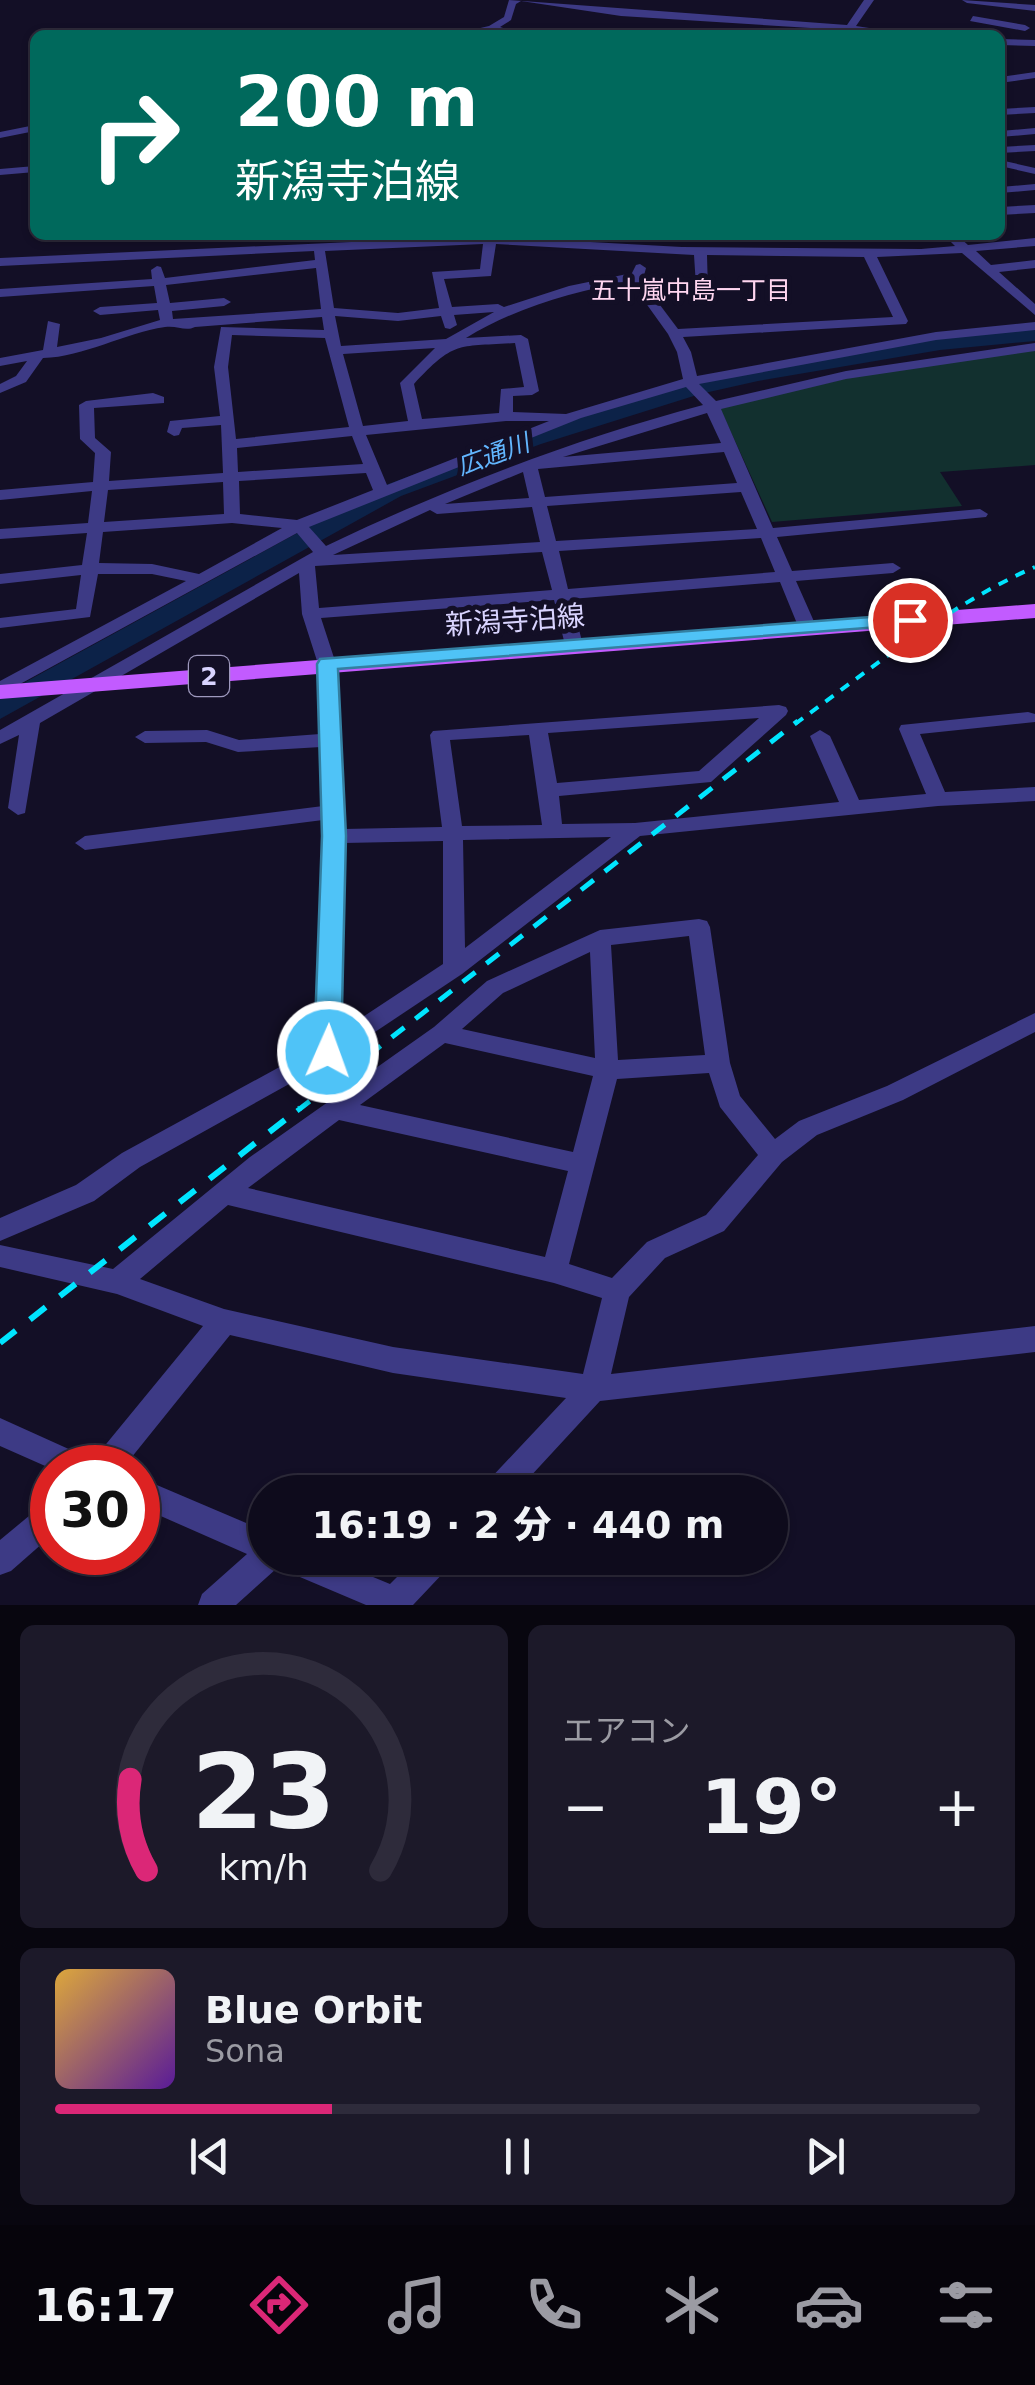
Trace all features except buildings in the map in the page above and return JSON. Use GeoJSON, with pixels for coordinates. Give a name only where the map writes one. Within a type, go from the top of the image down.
{"type":"FeatureCollection","features":[{"type":"Feature","properties":{"kind":"main road","name":"新潟寺泊線"},"geometry":{"type":"LineString","coordinates":[[2,691],[1035,611]]}},
{"type":"Feature","properties":{"kind":"street"},"geometry":{"type":"LineString","coordinates":[[481,30],[508,18],[512,2],[521,0],[608,15],[728,18],[838,30]]}},
{"type":"Feature","properties":{"kind":"street"},"geometry":{"type":"LineString","coordinates":[[848,30],[870,0]]}},
{"type":"Feature","properties":{"kind":"street"},"geometry":{"type":"LineString","coordinates":[[976,1],[1035,10]]}},
{"type":"Feature","properties":{"kind":"street"},"geometry":{"type":"LineString","coordinates":[[1030,30],[1020,25],[1020,16],[1035,10]]}},
{"type":"Feature","properties":{"kind":"street"},"geometry":{"type":"LineString","coordinates":[[973,19],[1030,30]]}},
{"type":"Feature","properties":{"kind":"street"},"geometry":{"type":"LineString","coordinates":[[492,28],[500,30]]}},
{"type":"Feature","properties":{"kind":"street"},"geometry":{"type":"LineString","coordinates":[[1005,42],[1035,43]]}},
{"type":"Feature","properties":{"kind":"street"},"geometry":{"type":"LineString","coordinates":[[1005,79],[1035,75]]}},
{"type":"Feature","properties":{"kind":"street"},"geometry":{"type":"LineString","coordinates":[[1005,112],[1035,110]]}},
{"type":"Feature","properties":{"kind":"street"},"geometry":{"type":"LineString","coordinates":[[0,135],[30,129]]}},
{"type":"Feature","properties":{"kind":"street"},"geometry":{"type":"LineString","coordinates":[[1005,134],[1035,132]]}},
{"type":"Feature","properties":{"kind":"street"},"geometry":{"type":"LineString","coordinates":[[1005,150],[1035,148]]}},
{"type":"Feature","properties":{"kind":"street"},"geometry":{"type":"LineString","coordinates":[[1005,164],[1035,171]]}},
{"type":"Feature","properties":{"kind":"street"},"geometry":{"type":"LineString","coordinates":[[0,172],[30,169]]}},
{"type":"Feature","properties":{"kind":"street"},"geometry":{"type":"LineString","coordinates":[[1005,190],[1035,187]]}},
{"type":"Feature","properties":{"kind":"street"},"geometry":{"type":"LineString","coordinates":[[1005,211],[1035,209]]}},
{"type":"Feature","properties":{"kind":"street"},"geometry":{"type":"LineString","coordinates":[[0,293],[160,282],[425,240]]}},
{"type":"Feature","properties":{"kind":"street"},"geometry":{"type":"LineString","coordinates":[[454,341],[437,275],[486,273],[484,240]]}},
{"type":"Feature","properties":{"kind":"street"},"geometry":{"type":"LineString","coordinates":[[603,240],[647,249],[868,253],[1035,242]]}},
{"type":"Feature","properties":{"kind":"street"},"geometry":{"type":"LineString","coordinates":[[647,249],[671,240]]}},
{"type":"Feature","properties":{"kind":"street"},"geometry":{"type":"LineString","coordinates":[[956,240],[1035,311]]}},
{"type":"Feature","properties":{"kind":"street"},"geometry":{"type":"LineString","coordinates":[[647,249],[636,283],[674,333],[684,352],[690,384],[711,406],[806,626]]}},
{"type":"Feature","properties":{"kind":"street"},"geometry":{"type":"LineString","coordinates":[[648,299],[703,289],[700,251]]}},
{"type":"Feature","properties":{"kind":"street"},"geometry":{"type":"LineString","coordinates":[[674,333],[902,321],[868,253]]}},
{"type":"Feature","properties":{"kind":"street"},"geometry":{"type":"LineString","coordinates":[[0,262],[154,256],[321,256]]}},
{"type":"Feature","properties":{"kind":"street"},"geometry":{"type":"LineString","coordinates":[[154,256],[168,315]]}},
{"type":"Feature","properties":{"kind":"street"},"geometry":{"type":"LineString","coordinates":[[321,256],[331,334],[357,431],[380,490]]}},
{"type":"Feature","properties":{"kind":"street"},"geometry":{"type":"LineString","coordinates":[[990,268],[1035,264]]}},
{"type":"Feature","properties":{"kind":"street"},"geometry":{"type":"LineString","coordinates":[[416,424],[408,383],[454,341],[491,316],[579,287],[638,276]]}},
{"type":"Feature","properties":{"kind":"street"},"geometry":{"type":"LineString","coordinates":[[1012,290],[1035,288]]}},
{"type":"Feature","properties":{"kind":"street"},"geometry":{"type":"LineString","coordinates":[[0,362],[43,355],[168,315],[224,302]]}},
{"type":"Feature","properties":{"kind":"street"},"geometry":{"type":"LineString","coordinates":[[100,311],[168,315],[328,312],[398,317],[514,307]]}},
{"type":"Feature","properties":{"kind":"street"},"geometry":{"type":"LineString","coordinates":[[168,315],[226,330],[331,334]]}},
{"type":"Feature","properties":{"kind":"street"},"geometry":{"type":"LineString","coordinates":[[0,389],[21,380],[43,355],[53,324]]}},
{"type":"Feature","properties":{"kind":"street"},"geometry":{"type":"LineString","coordinates":[[2,691],[299,525],[576,415],[690,384],[936,336],[1035,326]]}},
{"type":"Feature","properties":{"kind":"street"},"geometry":{"type":"LineString","coordinates":[[226,330],[221,367],[228,420],[232,518]]}},
{"type":"Feature","properties":{"kind":"street"},"geometry":{"type":"LineString","coordinates":[[338,350],[521,338],[532,391],[506,392],[506,417]]}},
{"type":"Feature","properties":{"kind":"street"},"geometry":{"type":"LineString","coordinates":[[0,738],[85,685],[317,556],[415,510],[529,464],[711,406],[861,372],[1035,347]]}},
{"type":"Feature","properties":{"kind":"street"},"geometry":{"type":"LineString","coordinates":[[0,623],[84,613],[104,452],[88,440],[86,405],[153,397],[159,400]]}},
{"type":"Feature","properties":{"kind":"street"},"geometry":{"type":"LineString","coordinates":[[229,444],[416,424],[576,415]]}},
{"type":"Feature","properties":{"kind":"street"},"geometry":{"type":"LineString","coordinates":[[174,424],[228,420]]}},
{"type":"Feature","properties":{"kind":"street"},"geometry":{"type":"LineString","coordinates":[[529,464],[730,447]]}},
{"type":"Feature","properties":{"kind":"street"},"geometry":{"type":"LineString","coordinates":[[529,464],[574,645]]}},
{"type":"Feature","properties":{"kind":"street"},"geometry":{"type":"LineString","coordinates":[[0,496],[372,468]]}},
{"type":"Feature","properties":{"kind":"street"},"geometry":{"type":"LineString","coordinates":[[415,510],[749,487]]}},
{"type":"Feature","properties":{"kind":"street"},"geometry":{"type":"LineString","coordinates":[[317,556],[550,547],[980,514]]}},
{"type":"Feature","properties":{"kind":"street"},"geometry":{"type":"LineString","coordinates":[[0,534],[232,518],[299,525]]}},
{"type":"Feature","properties":{"kind":"street"},"geometry":{"type":"LineString","coordinates":[[299,525],[317,556],[310,614],[328,664],[334,836],[328,1052]]}},
{"type":"Feature","properties":{"kind":"street"},"geometry":{"type":"LineString","coordinates":[[0,579],[89,570],[167,568],[201,580]]}},
{"type":"Feature","properties":{"kind":"street"},"geometry":{"type":"LineString","coordinates":[[310,614],[893,568]]}},
{"type":"Feature","properties":{"kind":"street"},"geometry":{"type":"LineString","coordinates":[[454,968],[453,835],[440,735],[780,711],[704,777],[550,790]]}},
{"type":"Feature","properties":{"kind":"street"},"geometry":{"type":"LineString","coordinates":[[938,799],[908,729],[1028,718]]}},
{"type":"Feature","properties":{"kind":"street"},"geometry":{"type":"LineString","coordinates":[[18,808],[32,720]]}},
{"type":"Feature","properties":{"kind":"street"},"geometry":{"type":"LineString","coordinates":[[537,728],[550,790],[552,833]]}},
{"type":"Feature","properties":{"kind":"street"},"geometry":{"type":"LineString","coordinates":[[145,736],[206,736],[238,746],[330,740]]}},
{"type":"Feature","properties":{"kind":"street"},"geometry":{"type":"LineString","coordinates":[[820,736],[852,808]]}},
{"type":"Feature","properties":{"kind":"street"},"geometry":{"type":"LineString","coordinates":[[334,836],[635,830],[938,799],[1035,794]]}},
{"type":"Feature","properties":{"kind":"street"},"geometry":{"type":"LineString","coordinates":[[84,843],[333,812]]}},
{"type":"Feature","properties":{"kind":"street"},"geometry":{"type":"LineString","coordinates":[[0,1230],[85,1193],[132,1160],[328,1052],[454,968],[635,830]]}},
{"type":"Feature","properties":{"kind":"street"},"geometry":{"type":"LineString","coordinates":[[116,1282],[223,1193],[442,1034],[495,987],[600,938],[700,927],[718,1063],[729,1100],[774,1155]]}},
{"type":"Feature","properties":{"kind":"street"},"geometry":{"type":"LineString","coordinates":[[554,1271],[607,1070],[600,938]]}},
{"type":"Feature","properties":{"kind":"street"},"geometry":{"type":"LineString","coordinates":[[513,1475],[593,1389],[617,1291],[656,1250],[715,1223],[774,1155],[808,1128],[895,1092],[1035,1022]]}},
{"type":"Feature","properties":{"kind":"street"},"geometry":{"type":"LineString","coordinates":[[442,1034],[607,1070],[718,1063]]}},
{"type":"Feature","properties":{"kind":"street"},"geometry":{"type":"LineString","coordinates":[[335,1108],[581,1164]]}},
{"type":"Feature","properties":{"kind":"street"},"geometry":{"type":"LineString","coordinates":[[223,1193],[554,1271],[617,1291]]}},
{"type":"Feature","properties":{"kind":"street"},"geometry":{"type":"LineString","coordinates":[[0,1256],[116,1282],[224,1321],[393,1360],[593,1389],[1035,1339]]}},
{"type":"Feature","properties":{"kind":"street"},"geometry":{"type":"LineString","coordinates":[[123,1445],[224,1321]]}},
{"type":"Feature","properties":{"kind":"street"},"geometry":{"type":"LineString","coordinates":[[0,1432],[30,1445]]}},
{"type":"Feature","properties":{"kind":"street"},"geometry":{"type":"LineString","coordinates":[[160,1501],[248,1539]]}},
{"type":"Feature","properties":{"kind":"street"},"geometry":{"type":"LineString","coordinates":[[0,1560],[30,1535]]}},
{"type":"Feature","properties":{"kind":"street"},"geometry":{"type":"LineString","coordinates":[[213,1605],[248,1573]]}},
{"type":"Feature","properties":{"kind":"street"},"geometry":{"type":"LineString","coordinates":[[331,1575],[394,1603],[420,1575]]}},
{"type":"Feature","properties":{"kind":"green space"},"geometry":{"type":"Polygon","coordinates":[[[1035,348],[1035,465],[940,472],[962,506],[772,522],[720,408],[908,364],[1035,348]]]}},
{"type":"Feature","properties":{"kind":"waterway","name":"広通川"},"geometry":{"type":"LineString","coordinates":[[0,709],[392,491],[532,439],[693,389],[758,374],[940,343],[1035,334]]}},
{"type":"Feature","properties":{"kind":"railway"},"geometry":{"type":"LineString","coordinates":[[795,724],[941,619],[1035,567]]}},
{"type":"Feature","properties":{"kind":"railway"},"geometry":{"type":"LineString","coordinates":[[297,1111],[798,721]]}},
{"type":"Feature","properties":{"kind":"railway"},"geometry":{"type":"LineString","coordinates":[[0,1343],[300,1108]]}},
{"type":"Feature","properties":{"kind":"district","name":"五十嵐中島一丁目"},"geometry":{"type":"Point","coordinates":[691,290]}},
{"type":"Feature","properties":{"kind":"route"},"geometry":{"type":"LineString","coordinates":[[328,1052],[334,836],[328,664],[910,620]]}}]}
